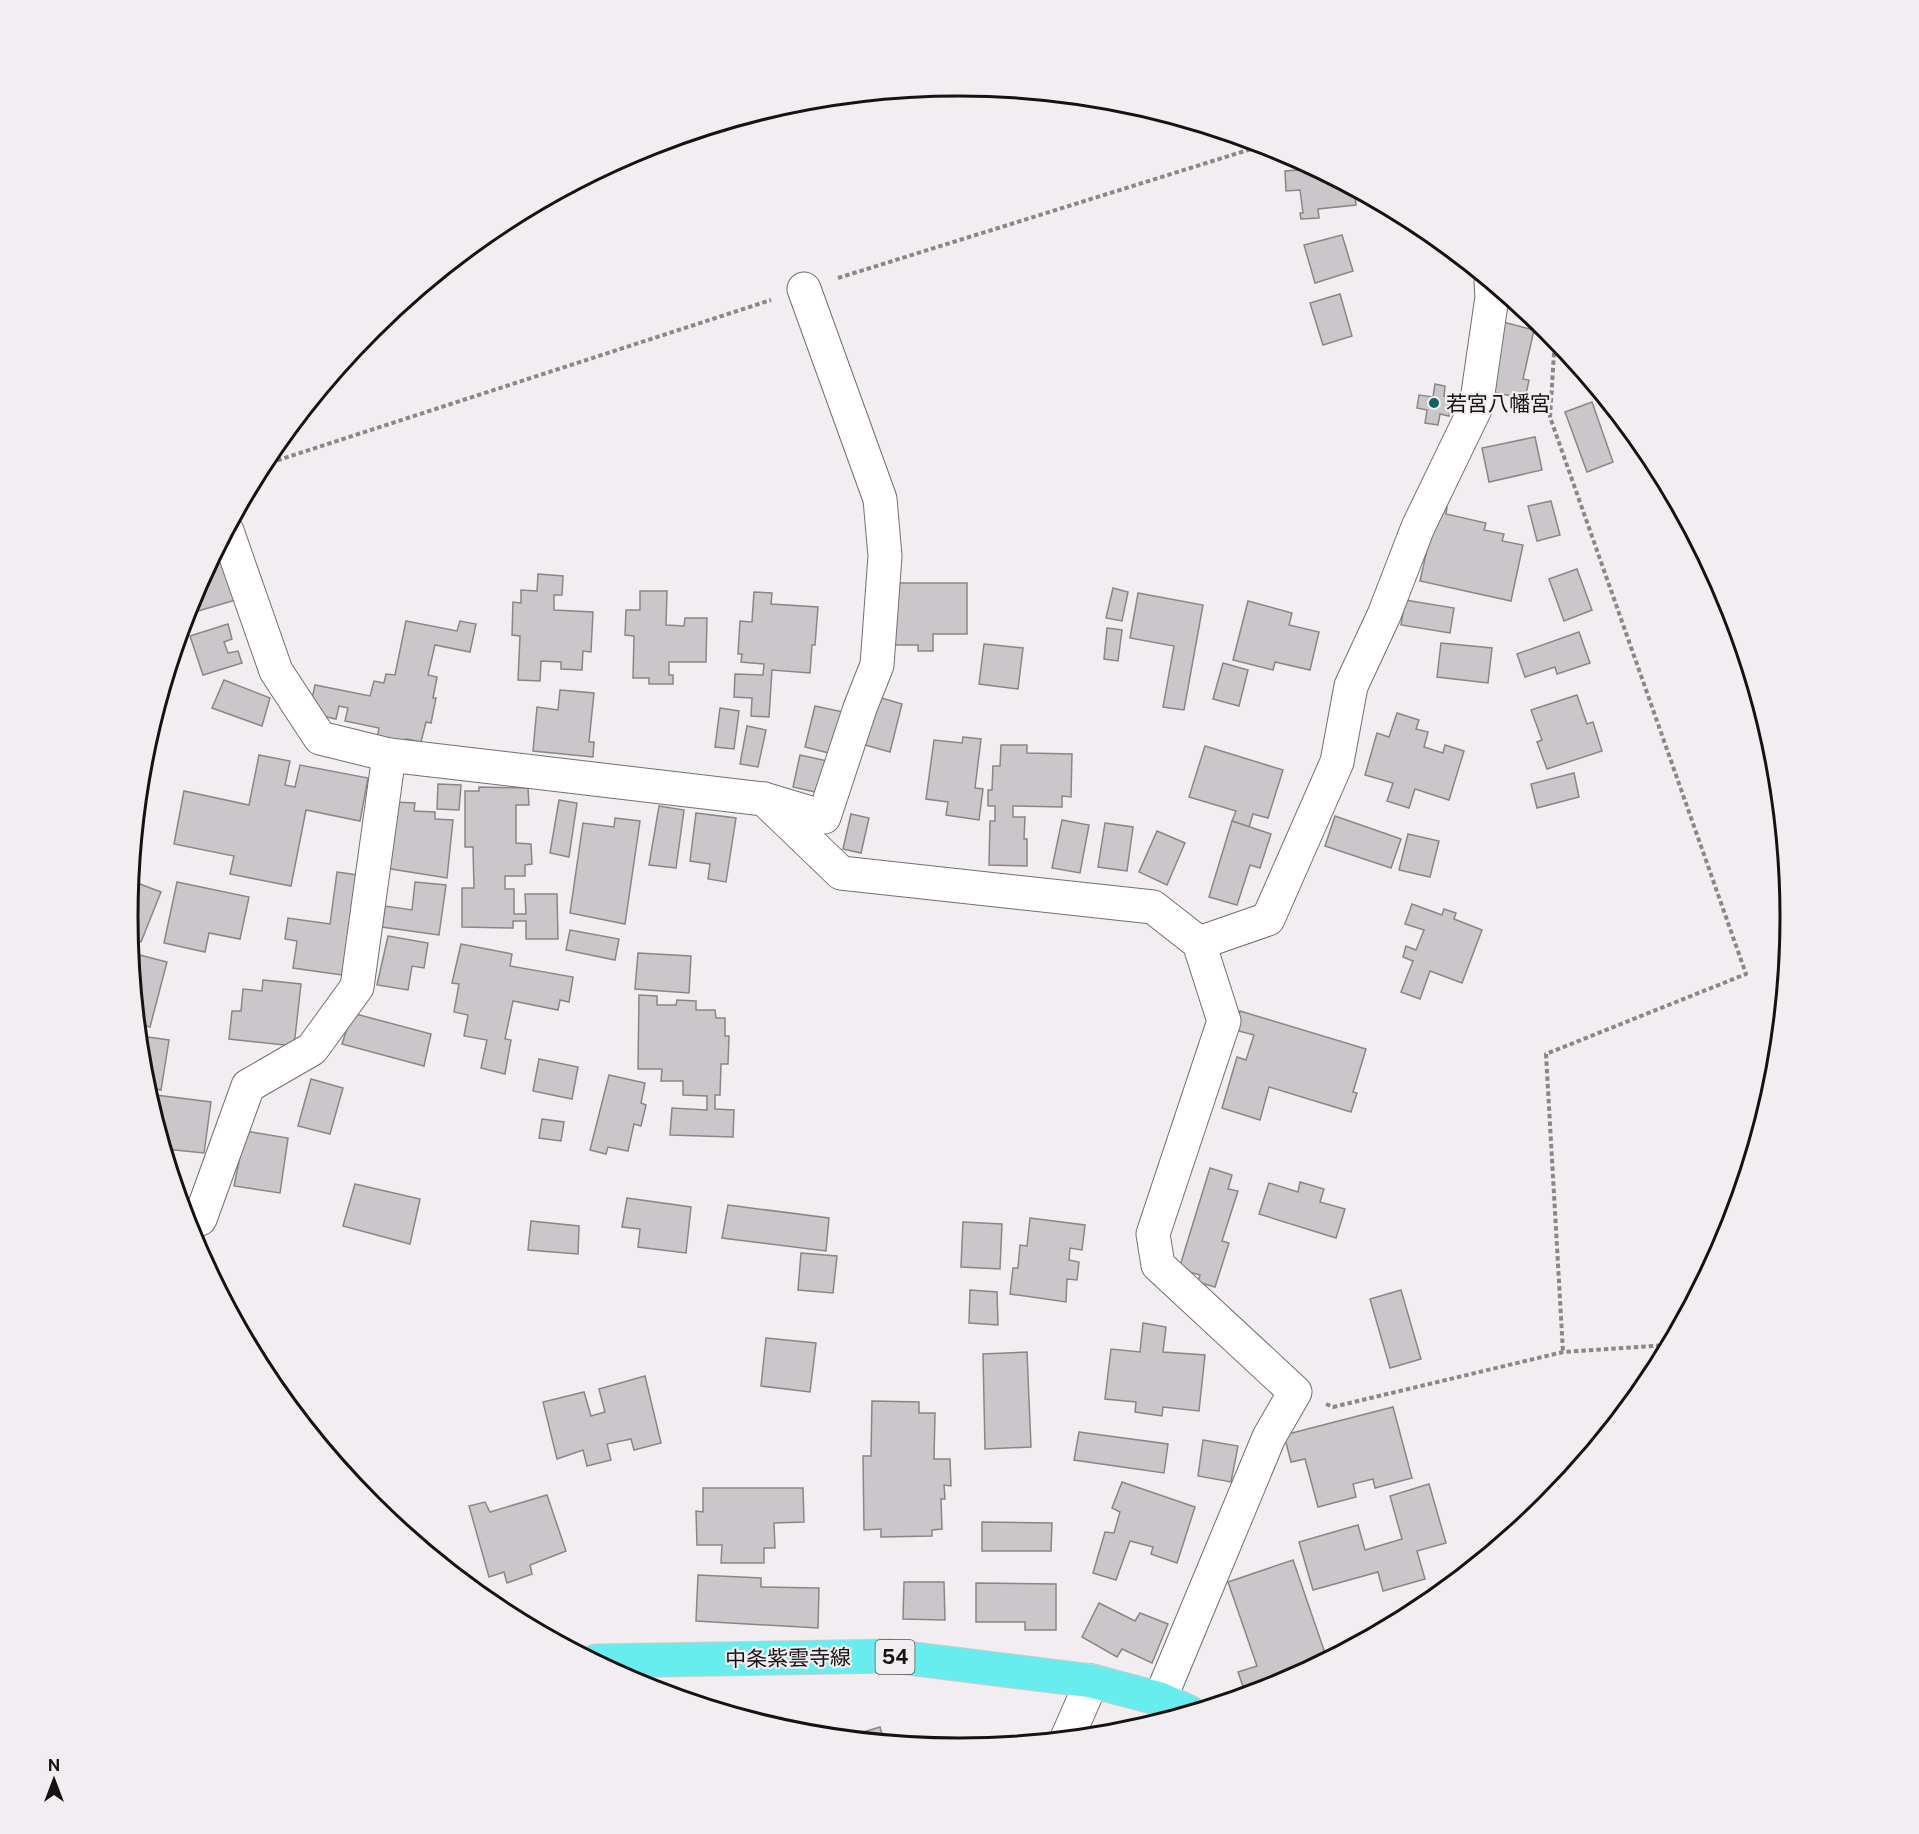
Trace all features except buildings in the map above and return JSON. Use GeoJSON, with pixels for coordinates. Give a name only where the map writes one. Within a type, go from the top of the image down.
{"type":"FeatureCollection","features":[{"type":"Feature","properties":{"kind":"main road","name":"中条紫雲寺線"},"geometry":{"type":"LineString","coordinates":[[612,1661],[891,1656],[1092,1681],[1174,1706]]}},
{"type":"Feature","properties":{"kind":"street"},"geometry":{"type":"LineString","coordinates":[[230,540],[276,670],[321,738],[389,755],[764,799],[824,817],[860,708],[877,665],[885,556],[880,499],[804,289]]}},
{"type":"Feature","properties":{"kind":"street"},"geometry":{"type":"LineString","coordinates":[[1199,943],[1268,920],[1337,762],[1351,686],[1384,615],[1418,527],[1476,407],[1492,292]]}},
{"type":"Feature","properties":{"kind":"street"},"geometry":{"type":"LineString","coordinates":[[196,1219],[200,1219],[248,1086],[312,1049],[357,987],[389,755]]}},
{"type":"Feature","properties":{"kind":"street"},"geometry":{"type":"LineString","coordinates":[[764,799],[841,873],[1153,907],[1199,943],[1224,1020],[1154,1234],[1158,1265],[1295,1392],[1269,1437],[1174,1706]]}},
{"type":"Feature","properties":{"kind":"street"},"geometry":{"type":"LineString","coordinates":[[1070,1730],[1092,1681]]}},
{"type":"Feature","properties":{"kind":"path"},"geometry":{"type":"LineString","coordinates":[[278,460],[804,289],[1250,149]]}},
{"type":"Feature","properties":{"kind":"path"},"geometry":{"type":"LineString","coordinates":[[1554,351],[1550,417],[1746,974],[1546,1054],[1563,1352]]}},
{"type":"Feature","properties":{"kind":"path"},"geometry":{"type":"LineString","coordinates":[[1295,1392],[1333,1407],[1563,1352],[1660,1346]]}},
{"type":"Feature","properties":{"kind":"place","name":"若宮八幡宮"},"geometry":{"type":"Point","coordinates":[1434,403]}}]}
